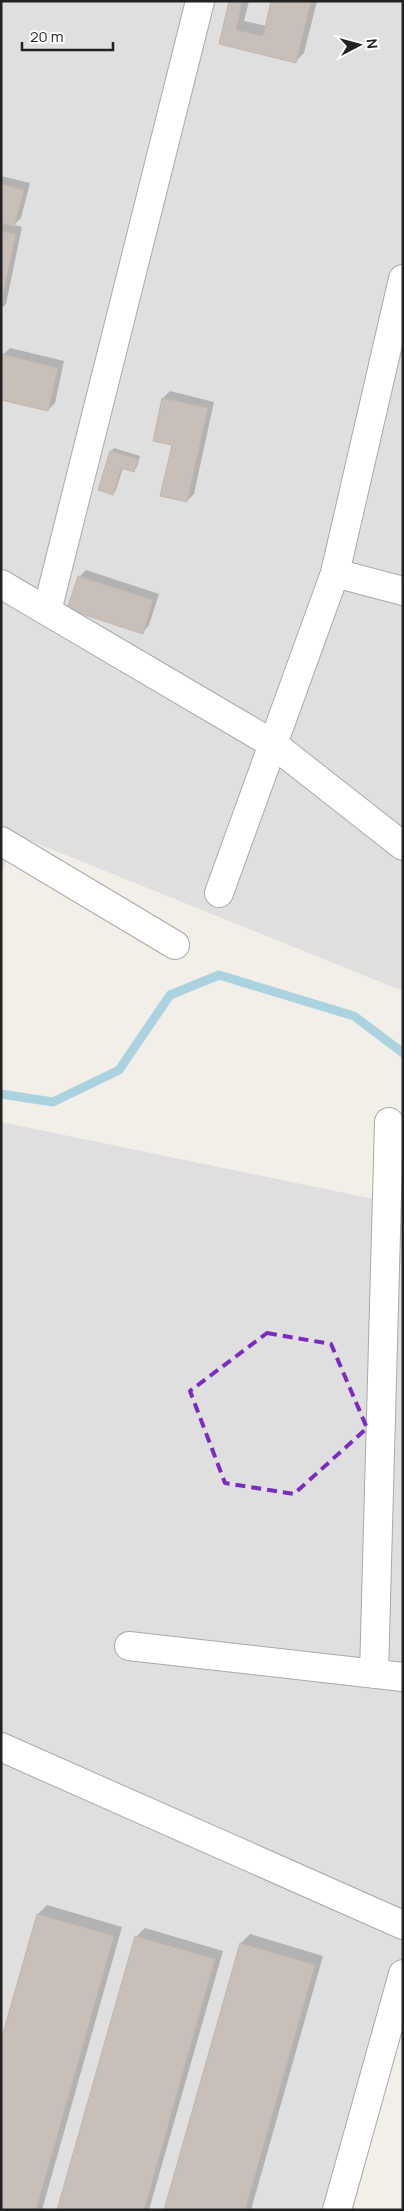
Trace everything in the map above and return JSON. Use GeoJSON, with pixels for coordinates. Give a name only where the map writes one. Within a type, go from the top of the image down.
{"type":"FeatureCollection","features":[{"type":"Feature","properties":{"kind":"street"},"geometry":{"type":"LineString","coordinates":[[47,611],[200,1]]}},
{"type":"Feature","properties":{"kind":"street"},"geometry":{"type":"LineString","coordinates":[[218,892],[336,573],[403,279]]}},
{"type":"Feature","properties":{"kind":"street"},"geometry":{"type":"LineString","coordinates":[[336,573],[403,591]]}},
{"type":"Feature","properties":{"kind":"street"},"geometry":{"type":"LineString","coordinates":[[1,584],[273,744],[403,846]]}},
{"type":"Feature","properties":{"kind":"street"},"geometry":{"type":"LineString","coordinates":[[1,841],[175,945]]}},
{"type":"Feature","properties":{"kind":"street"},"geometry":{"type":"LineString","coordinates":[[374,1674],[389,1122]]}},
{"type":"Feature","properties":{"kind":"street"},"geometry":{"type":"LineString","coordinates":[[129,1646],[403,1677]]}},
{"type":"Feature","properties":{"kind":"street"},"geometry":{"type":"LineString","coordinates":[[1,1747],[403,1925]]}},
{"type":"Feature","properties":{"kind":"street"},"geometry":{"type":"LineString","coordinates":[[337,2210],[403,1974]]}},
{"type":"Feature","properties":{"kind":"highlighted area"},"geometry":{"type":"Polygon","coordinates":[[[267,1333],[331,1344],[367,1428],[294,1494],[225,1483],[190,1391],[267,1333]]]}},
{"type":"Feature","properties":{"kind":"shaded area"},"geometry":{"type":"Polygon","coordinates":[[[1,1],[403,1],[403,991],[16,835],[1,876],[1,1]]]}},
{"type":"Feature","properties":{"kind":"shaded area"},"geometry":{"type":"Polygon","coordinates":[[[1,1122],[403,1205],[403,2026],[353,2210],[1,2210],[1,1122]]]}},
{"type":"Feature","properties":{"kind":"building"},"geometry":{"type":"Polygon","coordinates":[[[229,1],[242,1],[236,30],[263,36],[271,1],[311,1],[296,63],[219,44],[229,1]]]}},
{"type":"Feature","properties":{"kind":"building"},"geometry":{"type":"Polygon","coordinates":[[[1,184],[24,190],[14,227],[1,223],[1,184]]]}},
{"type":"Feature","properties":{"kind":"building"},"geometry":{"type":"Polygon","coordinates":[[[1,231],[16,234],[1,303],[1,231]]]}},
{"type":"Feature","properties":{"kind":"building"},"geometry":{"type":"Polygon","coordinates":[[[2,354],[58,368],[48,411],[1,400],[2,354]]]}},
{"type":"Feature","properties":{"kind":"building"},"geometry":{"type":"Polygon","coordinates":[[[162,398],[208,408],[187,502],[160,496],[172,445],[153,441],[162,398]]]}},
{"type":"Feature","properties":{"kind":"building"},"geometry":{"type":"Polygon","coordinates":[[[110,451],[138,459],[134,472],[121,468],[113,495],[98,490],[110,451]]]}},
{"type":"Feature","properties":{"kind":"building"},"geometry":{"type":"Polygon","coordinates":[[[78,576],[153,600],[143,634],[67,609],[78,576]]]}},
{"type":"Feature","properties":{"kind":"building"},"geometry":{"type":"Polygon","coordinates":[[[37,1914],[114,1936],[36,2210],[1,2210],[1,2040],[37,1914]]]}},
{"type":"Feature","properties":{"kind":"building"},"geometry":{"type":"Polygon","coordinates":[[[135,1936],[215,1959],[144,2210],[57,2210],[135,1936]]]}},
{"type":"Feature","properties":{"kind":"building"},"geometry":{"type":"Polygon","coordinates":[[[240,1943],[315,1965],[245,2210],[164,2210],[240,1943]]]}},
{"type":"Feature","properties":{"kind":"waterway"},"geometry":{"type":"LineString","coordinates":[[1,1094],[53,1102],[119,1070],[170,995],[219,975],[354,1016],[403,1053]]}}]}
